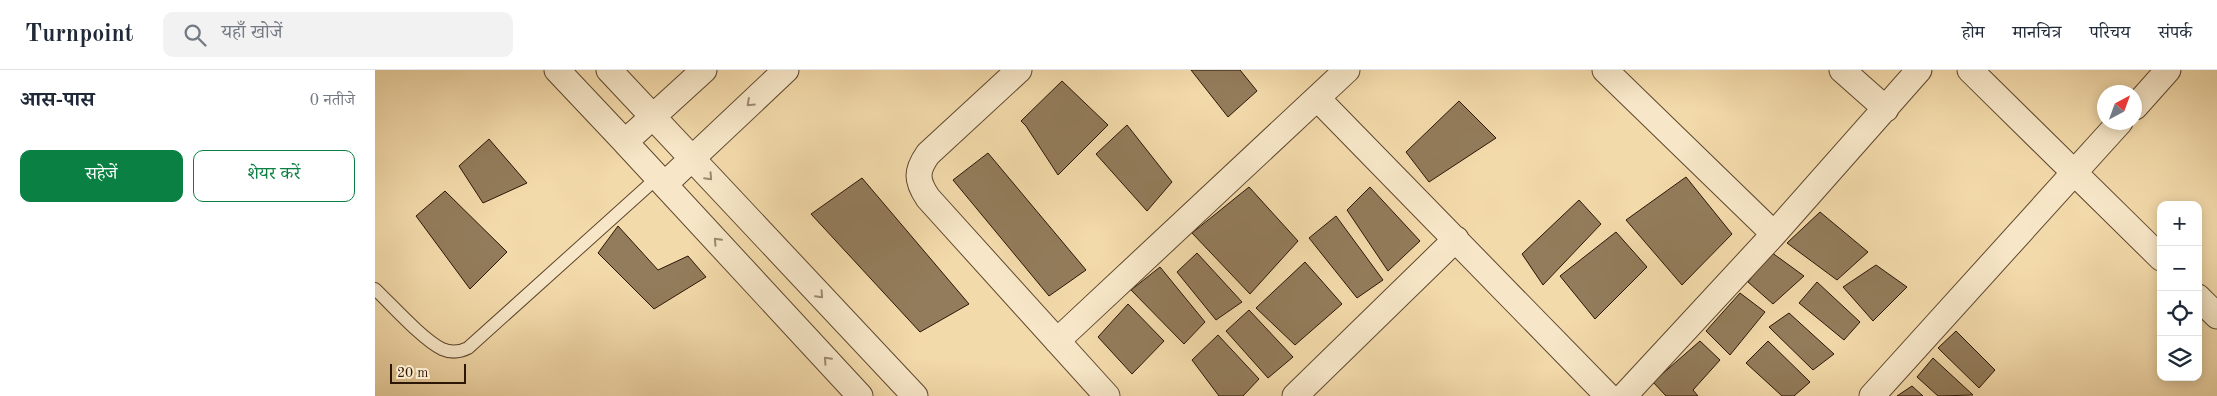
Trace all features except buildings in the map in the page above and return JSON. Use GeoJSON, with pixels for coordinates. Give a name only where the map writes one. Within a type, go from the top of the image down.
{"type":"FeatureCollection","features":[{"type":"Feature","properties":{"kind":"street"},"geometry":{"type":"LineString","coordinates":[[557,70],[860,396]]}},
{"type":"Feature","properties":{"kind":"street"},"geometry":{"type":"LineString","coordinates":[[609,70],[915,396]]}},
{"type":"Feature","properties":{"kind":"street"},"geometry":{"type":"LineString","coordinates":[[625,142],[704,70]]}},
{"type":"Feature","properties":{"kind":"street"},"geometry":{"type":"LineString","coordinates":[[661,181],[692,158],[785,70]]}},
{"type":"Feature","properties":{"kind":"street"},"geometry":{"type":"LineString","coordinates":[[1019,70],[928,154],[919,166],[917,174],[919,185],[928,198],[1107,396]]}},
{"type":"Feature","properties":{"kind":"street"},"geometry":{"type":"LineString","coordinates":[[1057,341],[1347,70]]}},
{"type":"Feature","properties":{"kind":"street"},"geometry":{"type":"LineString","coordinates":[[1605,70],[1774,234]]}},
{"type":"Feature","properties":{"kind":"street"},"geometry":{"type":"LineString","coordinates":[[1841,70],[1887,109]]}},
{"type":"Feature","properties":{"kind":"street"},"geometry":{"type":"LineString","coordinates":[[1623,396],[1774,234],[1887,109],[1919,70]]}},
{"type":"Feature","properties":{"kind":"street"},"geometry":{"type":"LineString","coordinates":[[1971,70],[2157,254]]}},
{"type":"Feature","properties":{"kind":"street"},"geometry":{"type":"LineString","coordinates":[[2142,99],[2168,70]]}},
{"type":"Feature","properties":{"kind":"street"},"geometry":{"type":"LineString","coordinates":[[1317,98],[1608,396]]}},
{"type":"Feature","properties":{"kind":"street"},"geometry":{"type":"LineString","coordinates":[[1872,396],[2114,130]]}},
{"type":"Feature","properties":{"kind":"street"},"geometry":{"type":"LineString","coordinates":[[1295,396],[1456,239]]}},
{"type":"Feature","properties":{"kind":"street"},"geometry":{"type":"LineString","coordinates":[[2202,300],[2217,316]]}},
{"type":"Feature","properties":{"kind":"lane"},"geometry":{"type":"LineString","coordinates":[[375,289],[431,341],[443,349],[460,352],[468,348],[661,181]]}}]}
